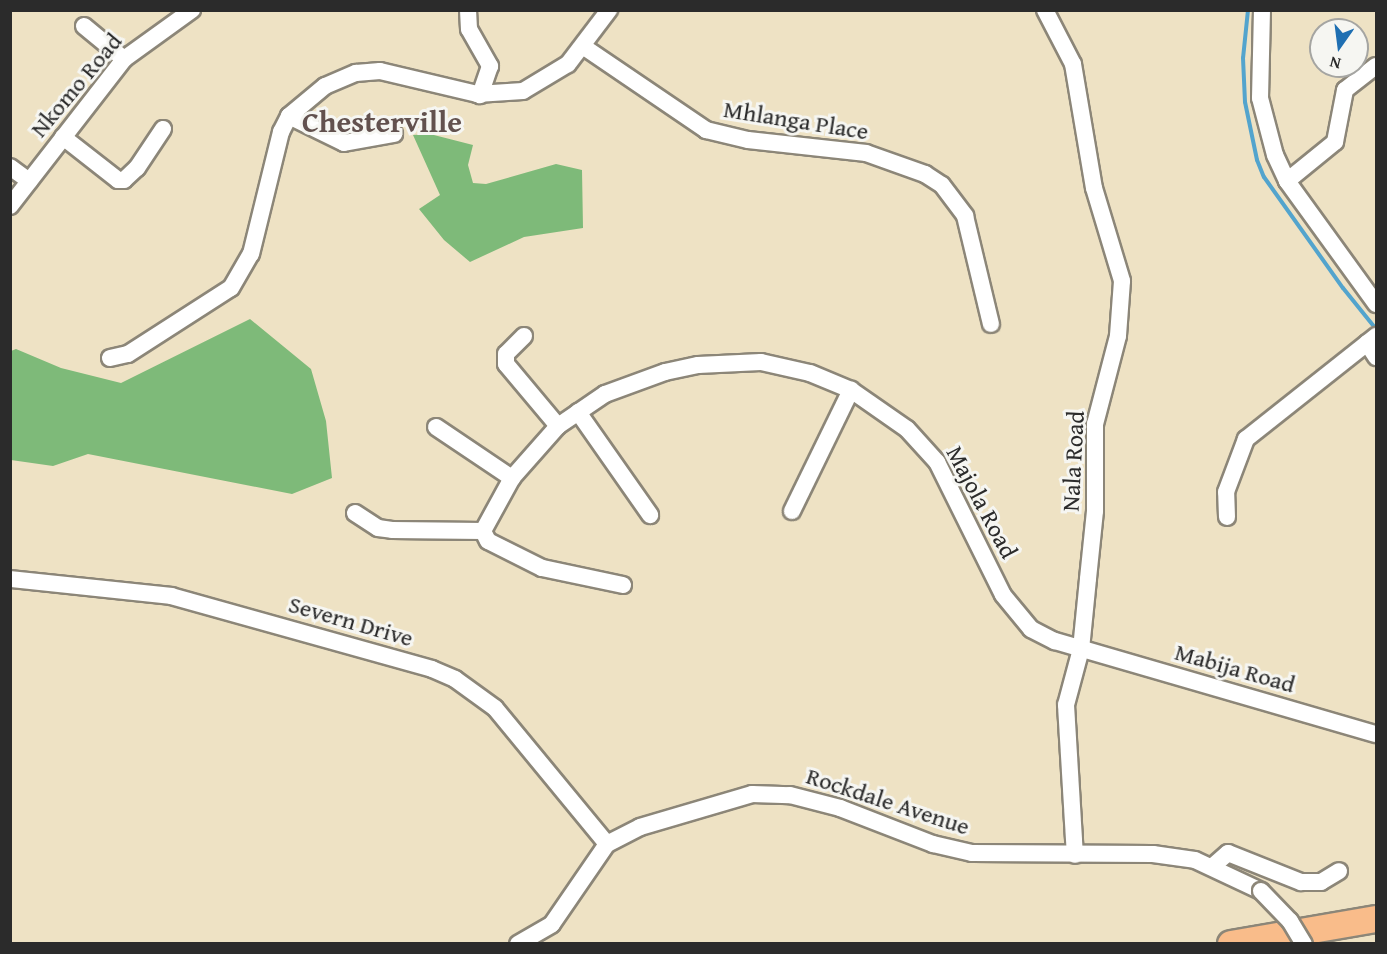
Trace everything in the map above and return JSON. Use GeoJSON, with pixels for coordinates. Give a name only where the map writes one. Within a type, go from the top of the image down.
{"type":"FeatureCollection","features":[{"type":"Feature","properties":{"kind":"highway"},"geometry":{"type":"LineString","coordinates":[[1231,944],[1377,919]]}},
{"type":"Feature","properties":{"kind":"street","name":"Nkomo Road"},"geometry":{"type":"LineString","coordinates":[[10,206],[124,59],[192,10]]}},
{"type":"Feature","properties":{"kind":"street"},"geometry":{"type":"LineString","coordinates":[[468,10],[469,29],[490,66],[480,95]]}},
{"type":"Feature","properties":{"kind":"street"},"geometry":{"type":"LineString","coordinates":[[110,358],[128,354],[231,288],[251,254],[272,156],[289,116],[325,86],[356,73],[399,74],[480,95],[507,95],[536,87],[568,64],[584,47],[609,10]]}},
{"type":"Feature","properties":{"kind":"street","name":"Nala Road"},"geometry":{"type":"LineString","coordinates":[[1046,10],[1073,64],[1094,188],[1122,281],[1118,336],[1095,424],[1095,511],[1081,649],[1066,705],[1075,855]]}},
{"type":"Feature","properties":{"kind":"street"},"geometry":{"type":"LineString","coordinates":[[1263,10],[1262,108],[1267,135],[1287,181],[1370,283],[1377,304]]}},
{"type":"Feature","properties":{"kind":"street"},"geometry":{"type":"LineString","coordinates":[[84,26],[124,59]]}},
{"type":"Feature","properties":{"kind":"street","name":"Mhlanga Place"},"geometry":{"type":"LineString","coordinates":[[584,47],[706,130],[748,140],[866,153],[916,170],[942,185],[965,216],[991,324]]}},
{"type":"Feature","properties":{"kind":"street"},"geometry":{"type":"LineString","coordinates":[[1287,181],[1335,142],[1345,90],[1377,66]]}},
{"type":"Feature","properties":{"kind":"street"},"geometry":{"type":"LineString","coordinates":[[289,116],[344,143],[394,134]]}},
{"type":"Feature","properties":{"kind":"street"},"geometry":{"type":"LineString","coordinates":[[63,136],[118,180],[124,180],[138,168],[163,129]]}},
{"type":"Feature","properties":{"kind":"street"},"geometry":{"type":"LineString","coordinates":[[10,167],[29,181]]}},
{"type":"Feature","properties":{"kind":"street"},"geometry":{"type":"LineString","coordinates":[[524,336],[506,354],[505,361],[558,426]]}},
{"type":"Feature","properties":{"kind":"street"},"geometry":{"type":"LineString","coordinates":[[1227,517],[1226,492],[1246,439],[1373,344]]}},
{"type":"Feature","properties":{"kind":"street","name":"Majola Road"},"geometry":{"type":"LineString","coordinates":[[483,531],[512,478],[558,426],[578,412],[632,382],[665,372],[729,362],[761,362],[810,373],[851,390],[895,418],[937,462],[1003,595],[1023,623],[1043,636],[1081,649]]}},
{"type":"Feature","properties":{"kind":"street"},"geometry":{"type":"LineString","coordinates":[[792,511],[851,390]]}},
{"type":"Feature","properties":{"kind":"street"},"geometry":{"type":"LineString","coordinates":[[578,412],[650,515]]}},
{"type":"Feature","properties":{"kind":"street"},"geometry":{"type":"LineString","coordinates":[[436,427],[512,478]]}},
{"type":"Feature","properties":{"kind":"street"},"geometry":{"type":"LineString","coordinates":[[355,513],[378,528],[392,530],[483,531],[496,546],[542,568],[623,585]]}},
{"type":"Feature","properties":{"kind":"street","name":"Severn Drive"},"geometry":{"type":"LineString","coordinates":[[10,579],[171,596],[432,669],[455,679],[495,708],[607,844]]}},
{"type":"Feature","properties":{"kind":"street","name":"Mabija Road"},"geometry":{"type":"LineString","coordinates":[[1081,649],[1377,734]]}},
{"type":"Feature","properties":{"kind":"street","name":"Rockdale Avenue"},"geometry":{"type":"LineString","coordinates":[[607,844],[676,815],[752,794],[772,794],[840,808],[933,844],[965,852],[1075,855],[1153,854],[1213,866],[1262,891],[1290,921],[1304,944]]}},
{"type":"Feature","properties":{"kind":"street"},"geometry":{"type":"LineString","coordinates":[[518,944],[552,924],[607,844]]}},
{"type":"Feature","properties":{"kind":"street"},"geometry":{"type":"LineString","coordinates":[[1213,866],[1228,853],[1301,882],[1321,882],[1339,871]]}},
{"type":"Feature","properties":{"kind":"green space"},"geometry":{"type":"Polygon","coordinates":[[[430,134],[473,145],[468,165],[473,183],[486,184],[556,164],[582,170],[583,228],[524,237],[470,262],[444,240],[419,209],[440,195],[413,135],[430,134]]]}},
{"type":"Feature","properties":{"kind":"green space"},"geometry":{"type":"Polygon","coordinates":[[[250,319],[311,369],[326,421],[332,478],[292,494],[88,454],[53,466],[11,460],[11,351],[16,349],[61,368],[121,383],[250,319]]]}},
{"type":"Feature","properties":{"kind":"waterway"},"geometry":{"type":"LineString","coordinates":[[1248,10],[1243,58],[1245,102],[1257,160],[1264,177],[1343,288],[1376,329]]}},
{"type":"Feature","properties":{"kind":"district","name":"Chesterville"},"geometry":{"type":"Point","coordinates":[382,121]}}]}
